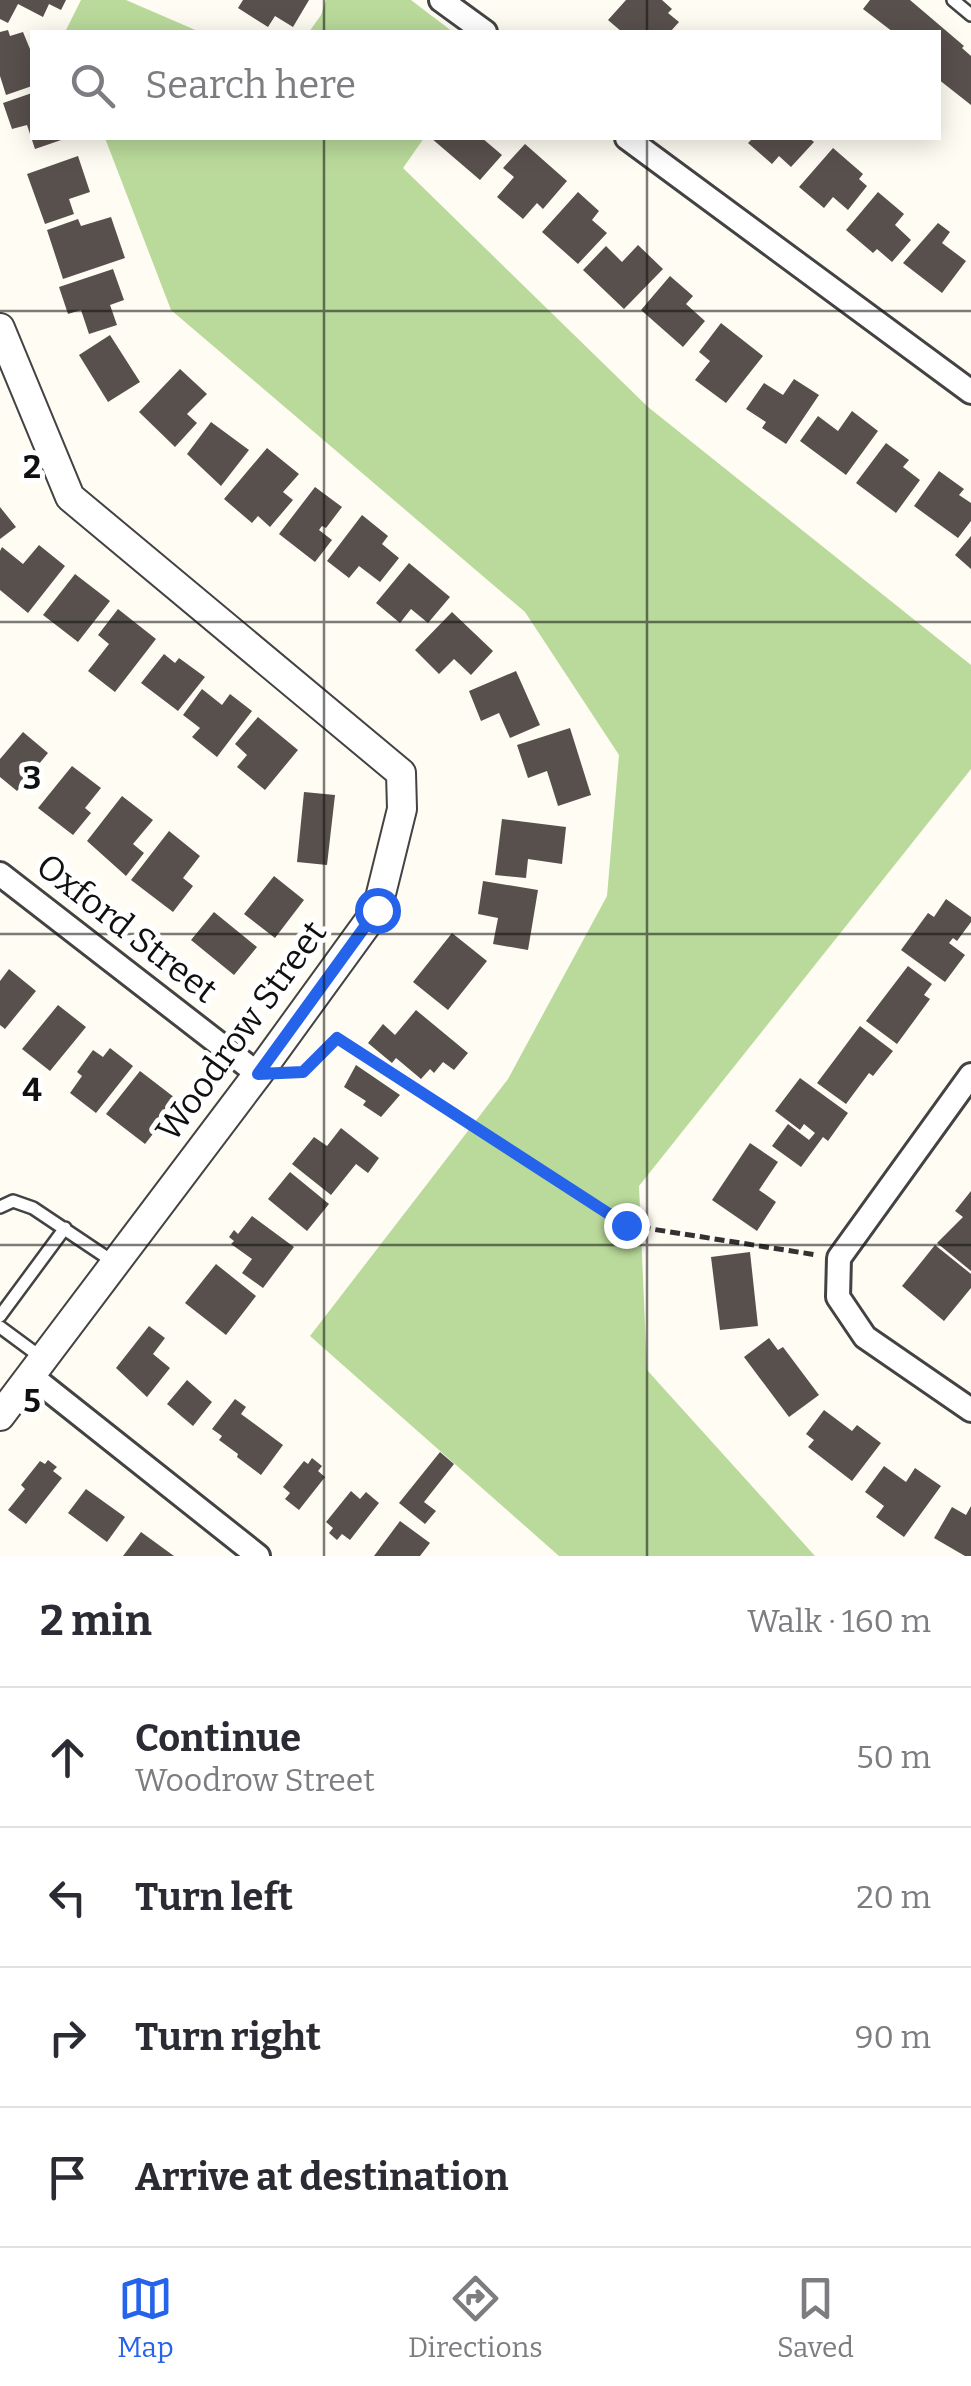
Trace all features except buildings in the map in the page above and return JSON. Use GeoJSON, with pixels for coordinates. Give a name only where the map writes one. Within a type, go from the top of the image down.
{"type":"FeatureCollection","features":[{"type":"Feature","properties":{"kind":"street"},"geometry":{"type":"LineString","coordinates":[[441,0],[482,30]]}},
{"type":"Feature","properties":{"kind":"street"},"geometry":{"type":"LineString","coordinates":[[630,140],[971,392]]}},
{"type":"Feature","properties":{"kind":"street","name":"Woodrow Street"},"geometry":{"type":"LineString","coordinates":[[0,328],[70,497],[402,773],[402,808],[377,910],[0,1416]]}},
{"type":"Feature","properties":{"kind":"street","name":"Oxford Street"},"geometry":{"type":"LineString","coordinates":[[0,874],[258,1074]]}},
{"type":"Feature","properties":{"kind":"street"},"geometry":{"type":"LineString","coordinates":[[971,1075],[840,1258],[838,1297],[866,1338],[971,1410]]}},
{"type":"Feature","properties":{"kind":"street"},"geometry":{"type":"LineString","coordinates":[[36,1366],[258,1556]]}},
{"type":"Feature","properties":{"kind":"lane"},"geometry":{"type":"LineString","coordinates":[[952,0],[971,15]]}},
{"type":"Feature","properties":{"kind":"lane"},"geometry":{"type":"LineString","coordinates":[[0,1207],[13,1202],[33,1208],[115,1263]]}},
{"type":"Feature","properties":{"kind":"lane"},"geometry":{"type":"LineString","coordinates":[[0,1316],[65,1228]]}},
{"type":"Feature","properties":{"kind":"lane"},"geometry":{"type":"LineString","coordinates":[[0,1326],[36,1366]]}},
{"type":"Feature","properties":{"kind":"path"},"geometry":{"type":"LineString","coordinates":[[258,1074],[303,1072],[337,1038],[626,1225],[840,1258]]}},
{"type":"Feature","properties":{"kind":"green space"},"geometry":{"type":"Polygon","coordinates":[[[81,0],[126,0],[195,30],[66,30],[81,0]]]}},
{"type":"Feature","properties":{"kind":"green space"},"geometry":{"type":"Polygon","coordinates":[[[326,0],[411,0],[450,30],[310,30],[326,0]]]}},
{"type":"Feature","properties":{"kind":"green space"},"geometry":{"type":"Polygon","coordinates":[[[106,140],[423,140],[403,168],[648,407],[971,665],[971,769],[639,1186],[647,1370],[815,1556],[559,1556],[310,1336],[508,1079],[607,896],[619,755],[525,612],[171,310],[106,140]]]}},
{"type":"Feature","properties":{"kind":"route"},"geometry":{"type":"LineString","coordinates":[[377,910],[258,1074],[303,1072],[337,1038],[626,1225]]}}]}
